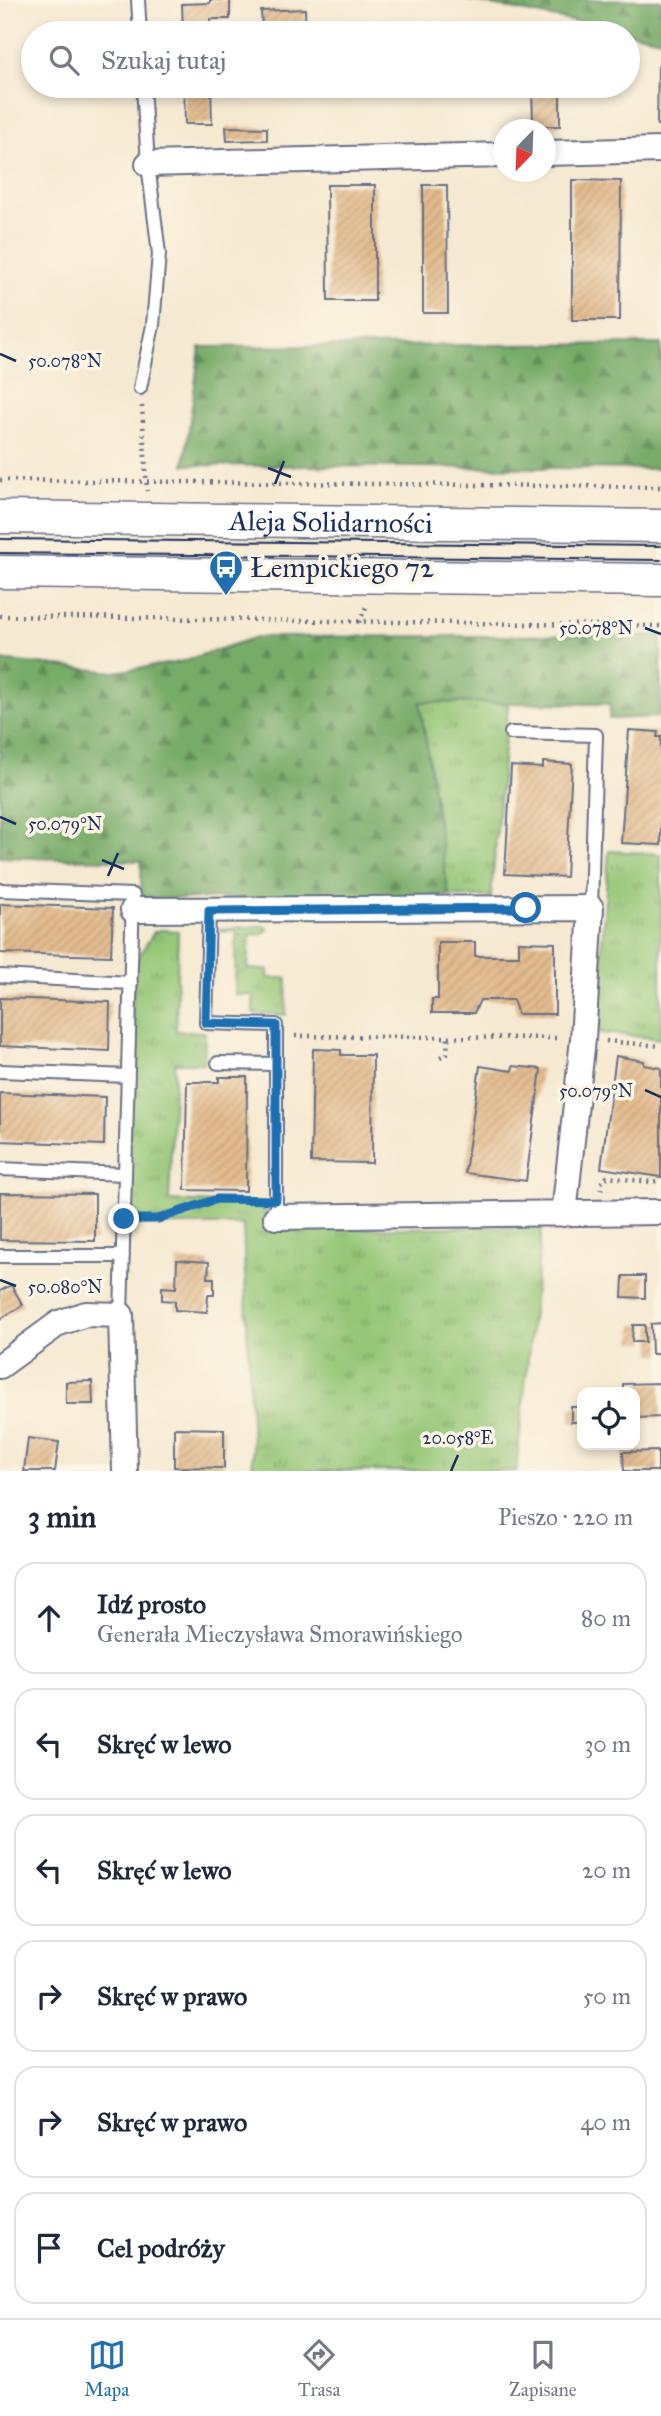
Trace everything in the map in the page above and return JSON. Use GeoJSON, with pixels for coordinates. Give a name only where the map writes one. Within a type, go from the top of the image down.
{"type":"FeatureCollection","features":[{"type":"Feature","properties":{"kind":"street"},"geometry":{"type":"LineString","coordinates":[[556,153],[661,150]]}},
{"type":"Feature","properties":{"kind":"street"},"geometry":{"type":"LineString","coordinates":[[148,164],[493,155]]}},
{"type":"Feature","properties":{"kind":"street","name":"Aleja Solidarności"},"geometry":{"type":"LineString","coordinates":[[0,517],[661,526]]}},
{"type":"Feature","properties":{"kind":"street","name":"Aleja Solidarności"},"geometry":{"type":"LineString","coordinates":[[0,572],[661,580]]}},
{"type":"Feature","properties":{"kind":"street"},"geometry":{"type":"LineString","coordinates":[[133,903],[209,911],[591,908],[583,1039],[564,1214]]}},
{"type":"Feature","properties":{"kind":"street"},"geometry":{"type":"LineString","coordinates":[[276,1208],[564,1214],[661,1212]]}},
{"type":"Feature","properties":{"kind":"street"},"geometry":{"type":"LineString","coordinates":[[0,1366],[59,1323],[86,1314],[121,1315],[125,1471]]}},
{"type":"Feature","properties":{"kind":"lane"},"geometry":{"type":"LineString","coordinates":[[138,0],[139,21]]}},
{"type":"Feature","properties":{"kind":"lane"},"geometry":{"type":"LineString","coordinates":[[140,388],[153,325],[159,254],[148,164],[144,98]]}},
{"type":"Feature","properties":{"kind":"lane"},"geometry":{"type":"LineString","coordinates":[[511,733],[596,735],[591,908]]}},
{"type":"Feature","properties":{"kind":"lane"},"geometry":{"type":"LineString","coordinates":[[0,890],[133,903],[121,1315]]}},
{"type":"Feature","properties":{"kind":"lane"},"geometry":{"type":"LineString","coordinates":[[209,911],[206,1023],[276,1025],[276,1208]]}},
{"type":"Feature","properties":{"kind":"lane"},"geometry":{"type":"LineString","coordinates":[[0,976],[131,983]]}},
{"type":"Feature","properties":{"kind":"lane"},"geometry":{"type":"LineString","coordinates":[[218,1063],[275,1064]]}},
{"type":"Feature","properties":{"kind":"lane"},"geometry":{"type":"LineString","coordinates":[[0,1070],[128,1076]]}},
{"type":"Feature","properties":{"kind":"lane"},"geometry":{"type":"LineString","coordinates":[[0,1169],[125,1174]]}},
{"type":"Feature","properties":{"kind":"lane"},"geometry":{"type":"LineString","coordinates":[[0,1256],[123,1256]]}},
{"type":"Feature","properties":{"kind":"path"},"geometry":{"type":"LineString","coordinates":[[140,388],[148,520]]}},
{"type":"Feature","properties":{"kind":"path"},"geometry":{"type":"LineString","coordinates":[[0,480],[661,487]]}},
{"type":"Feature","properties":{"kind":"path"},"geometry":{"type":"LineString","coordinates":[[359,622],[366,608]]}},
{"type":"Feature","properties":{"kind":"path"},"geometry":{"type":"LineString","coordinates":[[0,616],[661,626]]}},
{"type":"Feature","properties":{"kind":"path"},"geometry":{"type":"LineString","coordinates":[[290,1035],[583,1039],[661,1046]]}},
{"type":"Feature","properties":{"kind":"path"},"geometry":{"type":"LineString","coordinates":[[440,1057],[447,1054],[447,1037]]}},
{"type":"Feature","properties":{"kind":"path"},"geometry":{"type":"LineString","coordinates":[[600,1198],[601,1182],[607,1177],[652,1182],[661,1180]]}},
{"type":"Feature","properties":{"kind":"path"},"geometry":{"type":"LineString","coordinates":[[124,1219],[158,1219],[217,1199],[276,1208]]}},
{"type":"Feature","properties":{"kind":"green space"},"geometry":{"type":"Polygon","coordinates":[[[467,0],[661,0],[661,39],[640,35],[640,21],[571,21],[467,0]]]}},
{"type":"Feature","properties":{"kind":"green space"},"geometry":{"type":"Polygon","coordinates":[[[661,344],[661,469],[184,465],[200,347],[661,344]]]}},
{"type":"Feature","properties":{"kind":"green space"},"geometry":{"type":"Polygon","coordinates":[[[661,635],[661,717],[609,719],[610,704],[420,702],[449,896],[141,899],[141,861],[0,857],[0,660],[115,672],[180,662],[257,637],[661,635]]]}},
{"type":"Feature","properties":{"kind":"green space"},"geometry":{"type":"Polygon","coordinates":[[[419,702],[508,703],[491,897],[449,896],[419,702]]]}},
{"type":"Feature","properties":{"kind":"green space"},"geometry":{"type":"Polygon","coordinates":[[[609,851],[661,854],[661,1039],[595,1032],[609,851]]]}},
{"type":"Feature","properties":{"kind":"green space"},"geometry":{"type":"Polygon","coordinates":[[[264,926],[268,929],[263,934],[249,935],[248,969],[268,970],[268,978],[287,978],[286,1015],[253,1013],[253,995],[235,995],[236,931],[218,929],[264,926]]]}},
{"type":"Feature","properties":{"kind":"green space"},"geometry":{"type":"Polygon","coordinates":[[[178,931],[176,1031],[205,1032],[204,1063],[175,1063],[169,1201],[265,1205],[265,1230],[542,1226],[516,1471],[253,1471],[243,1225],[126,1225],[134,964],[154,932],[178,931]]]}},
{"type":"Feature","properties":{"kind":"building"},"geometry":{"type":"Polygon","coordinates":[[[210,0],[230,0],[230,19],[183,21],[182,4],[210,3],[210,0]]]}},
{"type":"Feature","properties":{"kind":"building"},"geometry":{"type":"Polygon","coordinates":[[[305,9],[306,21],[262,21],[261,11],[305,9]]]}},
{"type":"Feature","properties":{"kind":"building"},"geometry":{"type":"Polygon","coordinates":[[[658,67],[661,67],[661,125],[657,125],[658,67]]]}},
{"type":"Feature","properties":{"kind":"building"},"geometry":{"type":"Polygon","coordinates":[[[184,98],[211,98],[212,124],[185,124],[184,98]]]}},
{"type":"Feature","properties":{"kind":"building"},"geometry":{"type":"Polygon","coordinates":[[[532,98],[560,98],[560,126],[556,126],[556,119],[533,119],[532,98]]]}},
{"type":"Feature","properties":{"kind":"building"},"geometry":{"type":"Polygon","coordinates":[[[226,127],[267,128],[267,140],[227,141],[226,127]]]}},
{"type":"Feature","properties":{"kind":"building"},"geometry":{"type":"Polygon","coordinates":[[[572,180],[621,181],[620,320],[572,320],[572,180]]]}},
{"type":"Feature","properties":{"kind":"building"},"geometry":{"type":"Polygon","coordinates":[[[327,185],[375,185],[375,301],[328,301],[327,185]]]}},
{"type":"Feature","properties":{"kind":"building"},"geometry":{"type":"Polygon","coordinates":[[[423,185],[447,185],[448,313],[423,313],[423,185]]]}},
{"type":"Feature","properties":{"kind":"building"},"geometry":{"type":"Polygon","coordinates":[[[629,730],[658,732],[657,737],[661,737],[661,845],[621,843],[629,730]]]}},
{"type":"Feature","properties":{"kind":"building"},"geometry":{"type":"Polygon","coordinates":[[[543,762],[572,764],[566,877],[505,874],[511,766],[543,768],[543,762]]]}},
{"type":"Feature","properties":{"kind":"building"},"geometry":{"type":"Polygon","coordinates":[[[0,904],[113,908],[111,956],[0,953],[0,904]]]}},
{"type":"Feature","properties":{"kind":"building"},"geometry":{"type":"Polygon","coordinates":[[[438,942],[475,942],[475,956],[519,956],[519,942],[555,943],[555,1014],[518,1014],[513,1000],[480,1000],[474,1013],[432,1013],[432,999],[438,999],[438,942]]]}},
{"type":"Feature","properties":{"kind":"building"},"geometry":{"type":"Polygon","coordinates":[[[0,998],[110,1002],[109,1051],[0,1046],[0,998]]]}},
{"type":"Feature","properties":{"kind":"building"},"geometry":{"type":"Polygon","coordinates":[[[313,1049],[341,1050],[341,1055],[373,1055],[372,1163],[311,1162],[313,1049]]]}},
{"type":"Feature","properties":{"kind":"building"},"geometry":{"type":"Polygon","coordinates":[[[616,1056],[644,1061],[644,1065],[661,1068],[661,1177],[601,1168],[616,1056]]]}},
{"type":"Feature","properties":{"kind":"building"},"geometry":{"type":"Polygon","coordinates":[[[480,1066],[512,1071],[513,1066],[541,1069],[526,1181],[465,1173],[480,1066]]]}},
{"type":"Feature","properties":{"kind":"building"},"geometry":{"type":"Polygon","coordinates":[[[219,1077],[247,1077],[246,1191],[185,1190],[187,1082],[219,1082],[219,1077]]]}},
{"type":"Feature","properties":{"kind":"building"},"geometry":{"type":"Polygon","coordinates":[[[0,1093],[105,1097],[104,1145],[0,1141],[0,1093]]]}},
{"type":"Feature","properties":{"kind":"building"},"geometry":{"type":"Polygon","coordinates":[[[0,1193],[95,1194],[95,1241],[0,1240],[0,1193]]]}},
{"type":"Feature","properties":{"kind":"building"},"geometry":{"type":"Polygon","coordinates":[[[177,1260],[209,1262],[208,1278],[214,1278],[214,1295],[208,1295],[207,1312],[175,1310],[175,1301],[162,1300],[162,1287],[176,1288],[177,1260]]]}},
{"type":"Feature","properties":{"kind":"building"},"geometry":{"type":"Polygon","coordinates":[[[623,1276],[645,1276],[645,1298],[622,1297],[623,1276]]]}},
{"type":"Feature","properties":{"kind":"building"},"geometry":{"type":"Polygon","coordinates":[[[11,1285],[23,1305],[0,1319],[0,1291],[11,1285]]]}},
{"type":"Feature","properties":{"kind":"building"},"geometry":{"type":"Polygon","coordinates":[[[661,1323],[661,1354],[652,1354],[651,1324],[661,1323]]]}},
{"type":"Feature","properties":{"kind":"building"},"geometry":{"type":"Polygon","coordinates":[[[633,1325],[645,1325],[645,1342],[632,1342],[633,1325]]]}},
{"type":"Feature","properties":{"kind":"building"},"geometry":{"type":"Polygon","coordinates":[[[92,1381],[93,1404],[66,1404],[66,1382],[92,1381]]]}},
{"type":"Feature","properties":{"kind":"building"},"geometry":{"type":"Polygon","coordinates":[[[661,1383],[661,1417],[640,1418],[640,1387],[623,1387],[623,1384],[661,1383]]]}},
{"type":"Feature","properties":{"kind":"building"},"geometry":{"type":"Polygon","coordinates":[[[571,1407],[577,1407],[577,1422],[571,1422],[571,1407]]]}},
{"type":"Feature","properties":{"kind":"building"},"geometry":{"type":"Polygon","coordinates":[[[174,1428],[224,1429],[224,1468],[174,1467],[174,1428]]]}},
{"type":"Feature","properties":{"kind":"building"},"geometry":{"type":"Polygon","coordinates":[[[28,1438],[59,1442],[55,1471],[24,1471],[28,1438]]]}},
{"type":"Feature","properties":{"kind":"building"},"geometry":{"type":"Polygon","coordinates":[[[658,1451],[658,1471],[624,1471],[623,1452],[658,1451]]]}},
{"type":"Feature","properties":{"kind":"tram line"},"geometry":{"type":"LineString","coordinates":[[0,539],[661,546]]}},
{"type":"Feature","properties":{"kind":"tram line"},"geometry":{"type":"LineString","coordinates":[[0,553],[661,560]]}},
{"type":"Feature","properties":{"kind":"place","name":"Łempickiego 72"},"geometry":{"type":"Point","coordinates":[226,597]}},
{"type":"Feature","properties":{"kind":"route"},"geometry":{"type":"LineString","coordinates":[[124,1219],[158,1219],[217,1199],[276,1200],[276,1025],[206,1023],[209,911],[526,908]]}}]}
